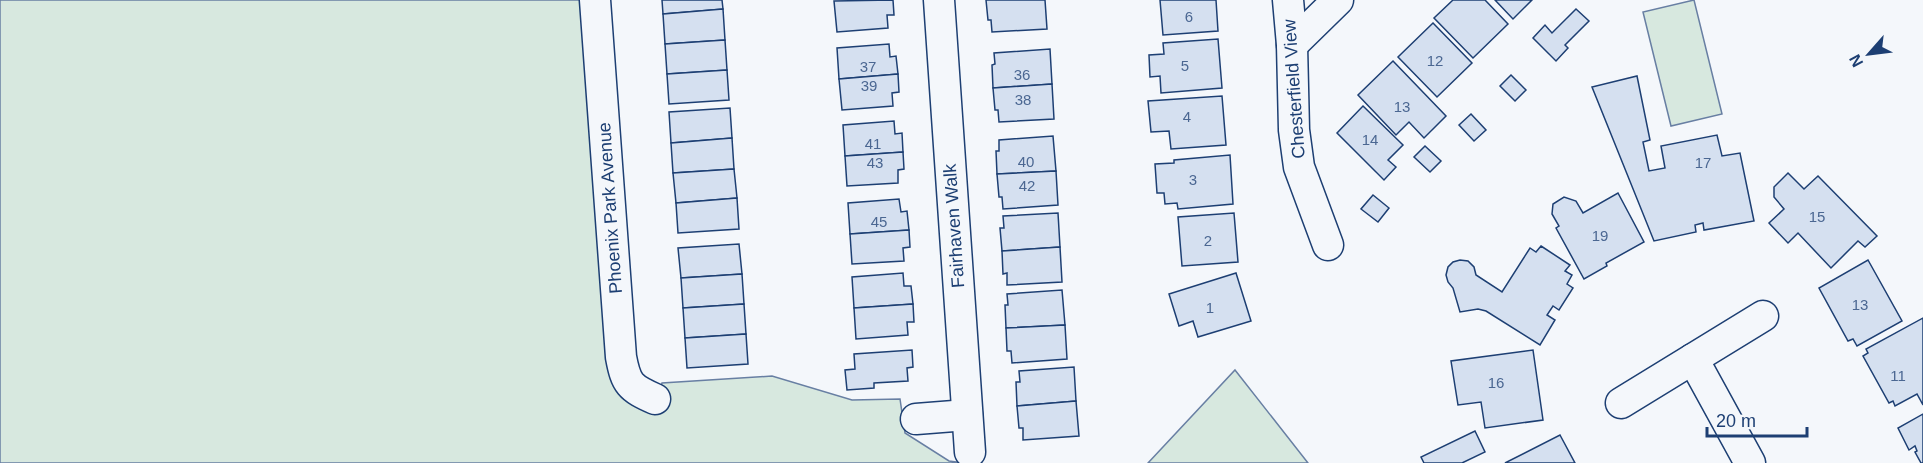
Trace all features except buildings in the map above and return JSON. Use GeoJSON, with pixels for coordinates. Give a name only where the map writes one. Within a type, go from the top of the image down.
{"type":"FeatureCollection","features":[{"type":"Feature","properties":{"kind":"street","name":"Phoenix Park Avenue"},"geometry":{"type":"LineString","coordinates":[[595,0],[621,357],[624,374],[634,389],[655,399]]}},
{"type":"Feature","properties":{"kind":"street","name":"Fairhaven Walk"},"geometry":{"type":"LineString","coordinates":[[939,0],[970,452]]}},
{"type":"Feature","properties":{"kind":"street","name":"Chesterfield View"},"geometry":{"type":"LineString","coordinates":[[1288,0],[1292,45],[1294,130],[1299,167],[1328,245]]}},
{"type":"Feature","properties":{"kind":"street"},"geometry":{"type":"LineString","coordinates":[[1292,45],[1338,0]]}},
{"type":"Feature","properties":{"kind":"street"},"geometry":{"type":"LineString","coordinates":[[1621,403],[1763,316]]}},
{"type":"Feature","properties":{"kind":"street"},"geometry":{"type":"LineString","coordinates":[[1693,359],[1750,463]]}},
{"type":"Feature","properties":{"kind":"street"},"geometry":{"type":"LineString","coordinates":[[916,419],[968,416]]}},
{"type":"Feature","properties":{"kind":"shaded area"},"geometry":{"type":"Polygon","coordinates":[[[0,0],[583,0],[608,359],[652,413],[662,383],[772,376],[852,400],[900,399],[905,433],[949,461],[964,463],[0,463],[0,0]]]}},
{"type":"Feature","properties":{"kind":"shaded area"},"geometry":{"type":"Polygon","coordinates":[[[1694,0],[1722,114],[1671,126],[1643,12],[1694,0]]]}},
{"type":"Feature","properties":{"kind":"shaded area"},"geometry":{"type":"Polygon","coordinates":[[[1235,370],[1308,463],[1148,463],[1235,370]]]}}]}
